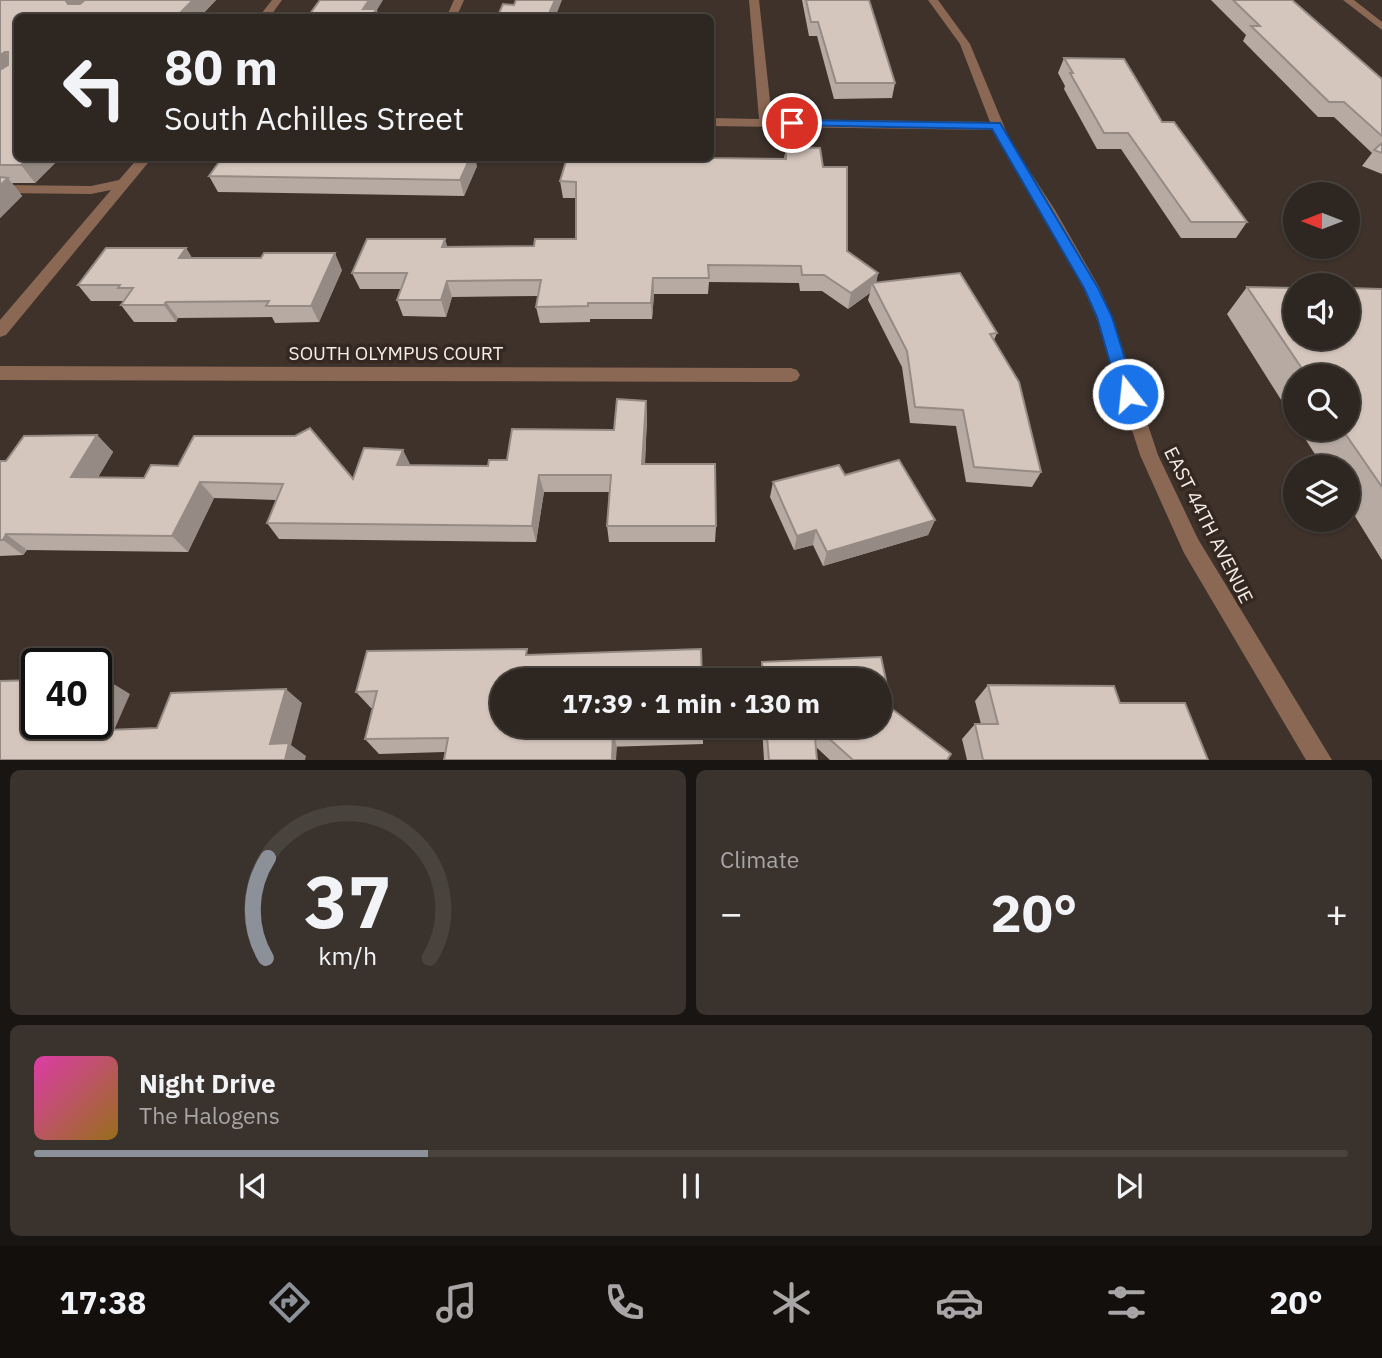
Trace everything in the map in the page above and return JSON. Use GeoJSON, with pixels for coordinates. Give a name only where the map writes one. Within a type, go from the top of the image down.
{"type":"FeatureCollection","features":[{"type":"Feature","properties":{"kind":"street"},"geometry":{"type":"LineString","coordinates":[[266,14],[277,0]]}},
{"type":"Feature","properties":{"kind":"street"},"geometry":{"type":"LineString","coordinates":[[754,0],[766,123]]}},
{"type":"Feature","properties":{"kind":"street","name":"EAST 44TH AVENUE"},"geometry":{"type":"LineString","coordinates":[[933,0],[965,44],[996,126],[1012,157],[1066,241],[1095,295],[1145,444],[1191,545],[1320,760]]}},
{"type":"Feature","properties":{"kind":"street"},"geometry":{"type":"LineString","coordinates":[[1348,0],[1382,27]]}},
{"type":"Feature","properties":{"kind":"street"},"geometry":{"type":"LineString","coordinates":[[714,122],[996,126]]}},
{"type":"Feature","properties":{"kind":"street"},"geometry":{"type":"LineString","coordinates":[[0,331],[142,161]]}},
{"type":"Feature","properties":{"kind":"street"},"geometry":{"type":"LineString","coordinates":[[0,189],[91,190],[121,184]]}},
{"type":"Feature","properties":{"kind":"street","name":"SOUTH OLYMPUS COURT"},"geometry":{"type":"LineString","coordinates":[[0,373],[791,374]]}},
{"type":"Feature","properties":{"kind":"building"},"geometry":{"type":"Polygon","coordinates":[[[0,0],[67,0],[68,4],[80,4],[85,0],[193,0],[179,14],[14,14],[14,161],[26,161],[21,165],[0,165],[0,70],[8,65],[8,52],[0,55],[0,0]]]}},
{"type":"Feature","properties":{"kind":"building"},"geometry":{"type":"Polygon","coordinates":[[[320,0],[369,0],[363,9],[376,9],[373,14],[310,14],[320,0]]]}},
{"type":"Feature","properties":{"kind":"building"},"geometry":{"type":"Polygon","coordinates":[[[516,0],[555,0],[549,14],[499,14],[503,4],[514,5],[516,0]]]}},
{"type":"Feature","properties":{"kind":"building"},"geometry":{"type":"Polygon","coordinates":[[[806,0],[869,0],[895,83],[836,83],[818,22],[811,22],[806,0]]]}},
{"type":"Feature","properties":{"kind":"building"},"geometry":{"type":"Polygon","coordinates":[[[1233,0],[1292,0],[1382,79],[1382,136],[1344,102],[1329,102],[1251,26],[1260,26],[1233,0]]]}},
{"type":"Feature","properties":{"kind":"building"},"geometry":{"type":"Polygon","coordinates":[[[1064,58],[1124,59],[1162,122],[1174,122],[1247,222],[1191,222],[1128,133],[1104,133],[1064,58]]]}},
{"type":"Feature","properties":{"kind":"building"},"geometry":{"type":"Polygon","coordinates":[[[1382,143],[1382,153],[1374,150],[1382,143]]]}},
{"type":"Feature","properties":{"kind":"building"},"geometry":{"type":"Polygon","coordinates":[[[786,147],[820,148],[823,167],[847,167],[847,251],[878,273],[851,293],[824,275],[802,275],[801,266],[708,265],[709,278],[653,278],[651,303],[588,303],[588,306],[536,307],[541,280],[447,281],[441,300],[397,300],[407,273],[352,273],[367,239],[445,239],[442,247],[534,246],[535,239],[576,239],[576,182],[560,181],[566,161],[786,159],[786,147]]]}},
{"type":"Feature","properties":{"kind":"building"},"geometry":{"type":"Polygon","coordinates":[[[220,161],[469,161],[460,180],[209,176],[220,161]]]}},
{"type":"Feature","properties":{"kind":"building"},"geometry":{"type":"Polygon","coordinates":[[[0,177],[8,178],[0,185],[0,177]]]}},
{"type":"Feature","properties":{"kind":"building"},"geometry":{"type":"Polygon","coordinates":[[[106,248],[186,248],[179,258],[261,258],[264,253],[335,253],[311,306],[266,306],[269,301],[121,305],[133,288],[118,288],[120,285],[78,285],[106,248]]]}},
{"type":"Feature","properties":{"kind":"building"},"geometry":{"type":"Polygon","coordinates":[[[960,273],[997,333],[990,334],[1019,382],[1041,472],[974,467],[963,410],[915,407],[907,351],[872,283],[960,273]]]}},
{"type":"Feature","properties":{"kind":"building"},"geometry":{"type":"Polygon","coordinates":[[[1247,287],[1283,288],[1283,340],[1247,287]]]}},
{"type":"Feature","properties":{"kind":"building"},"geometry":{"type":"Polygon","coordinates":[[[1360,288],[1382,289],[1382,487],[1350,441],[1360,441],[1360,364],[1299,364],[1289,350],[1360,350],[1360,288]]]}},
{"type":"Feature","properties":{"kind":"building"},"geometry":{"type":"Polygon","coordinates":[[[617,399],[646,401],[642,464],[715,464],[716,526],[607,526],[611,475],[539,475],[532,526],[267,523],[283,484],[200,482],[172,536],[6,534],[3,540],[0,540],[0,461],[6,461],[24,436],[97,435],[71,477],[144,478],[151,465],[178,466],[194,436],[295,436],[310,428],[353,479],[364,448],[403,450],[397,465],[488,466],[489,460],[507,460],[512,429],[614,430],[617,399]]]}},
{"type":"Feature","properties":{"kind":"building"},"geometry":{"type":"Polygon","coordinates":[[[899,460],[935,520],[827,552],[816,530],[797,536],[773,482],[839,465],[845,475],[899,460]]]}},
{"type":"Feature","properties":{"kind":"building"},"geometry":{"type":"Polygon","coordinates":[[[527,649],[526,655],[701,649],[702,668],[490,668],[490,738],[613,738],[612,760],[444,760],[448,738],[365,739],[377,691],[356,692],[367,651],[527,649]]]}},
{"type":"Feature","properties":{"kind":"building"},"geometry":{"type":"Polygon","coordinates":[[[881,657],[883,668],[762,668],[762,662],[881,657]]]}},
{"type":"Feature","properties":{"kind":"building"},"geometry":{"type":"Polygon","coordinates":[[[21,680],[21,739],[112,739],[112,730],[157,728],[171,693],[286,689],[270,744],[289,743],[285,760],[0,760],[0,681],[21,680]]]}},
{"type":"Feature","properties":{"kind":"building"},"geometry":{"type":"Polygon","coordinates":[[[988,685],[1114,686],[1120,703],[1185,703],[1208,760],[983,760],[975,724],[998,724],[988,685]]]}},
{"type":"Feature","properties":{"kind":"building"},"geometry":{"type":"Polygon","coordinates":[[[892,709],[951,754],[947,760],[853,760],[828,738],[892,738],[892,709]]]}},
{"type":"Feature","properties":{"kind":"building"},"geometry":{"type":"Polygon","coordinates":[[[767,738],[815,738],[817,760],[769,760],[767,738]]]}},
{"type":"Feature","properties":{"kind":"route"},"geometry":{"type":"LineString","coordinates":[[792,123],[996,126],[1012,157],[1048,210],[1091,288],[1104,317],[1128,394]]}}]}
